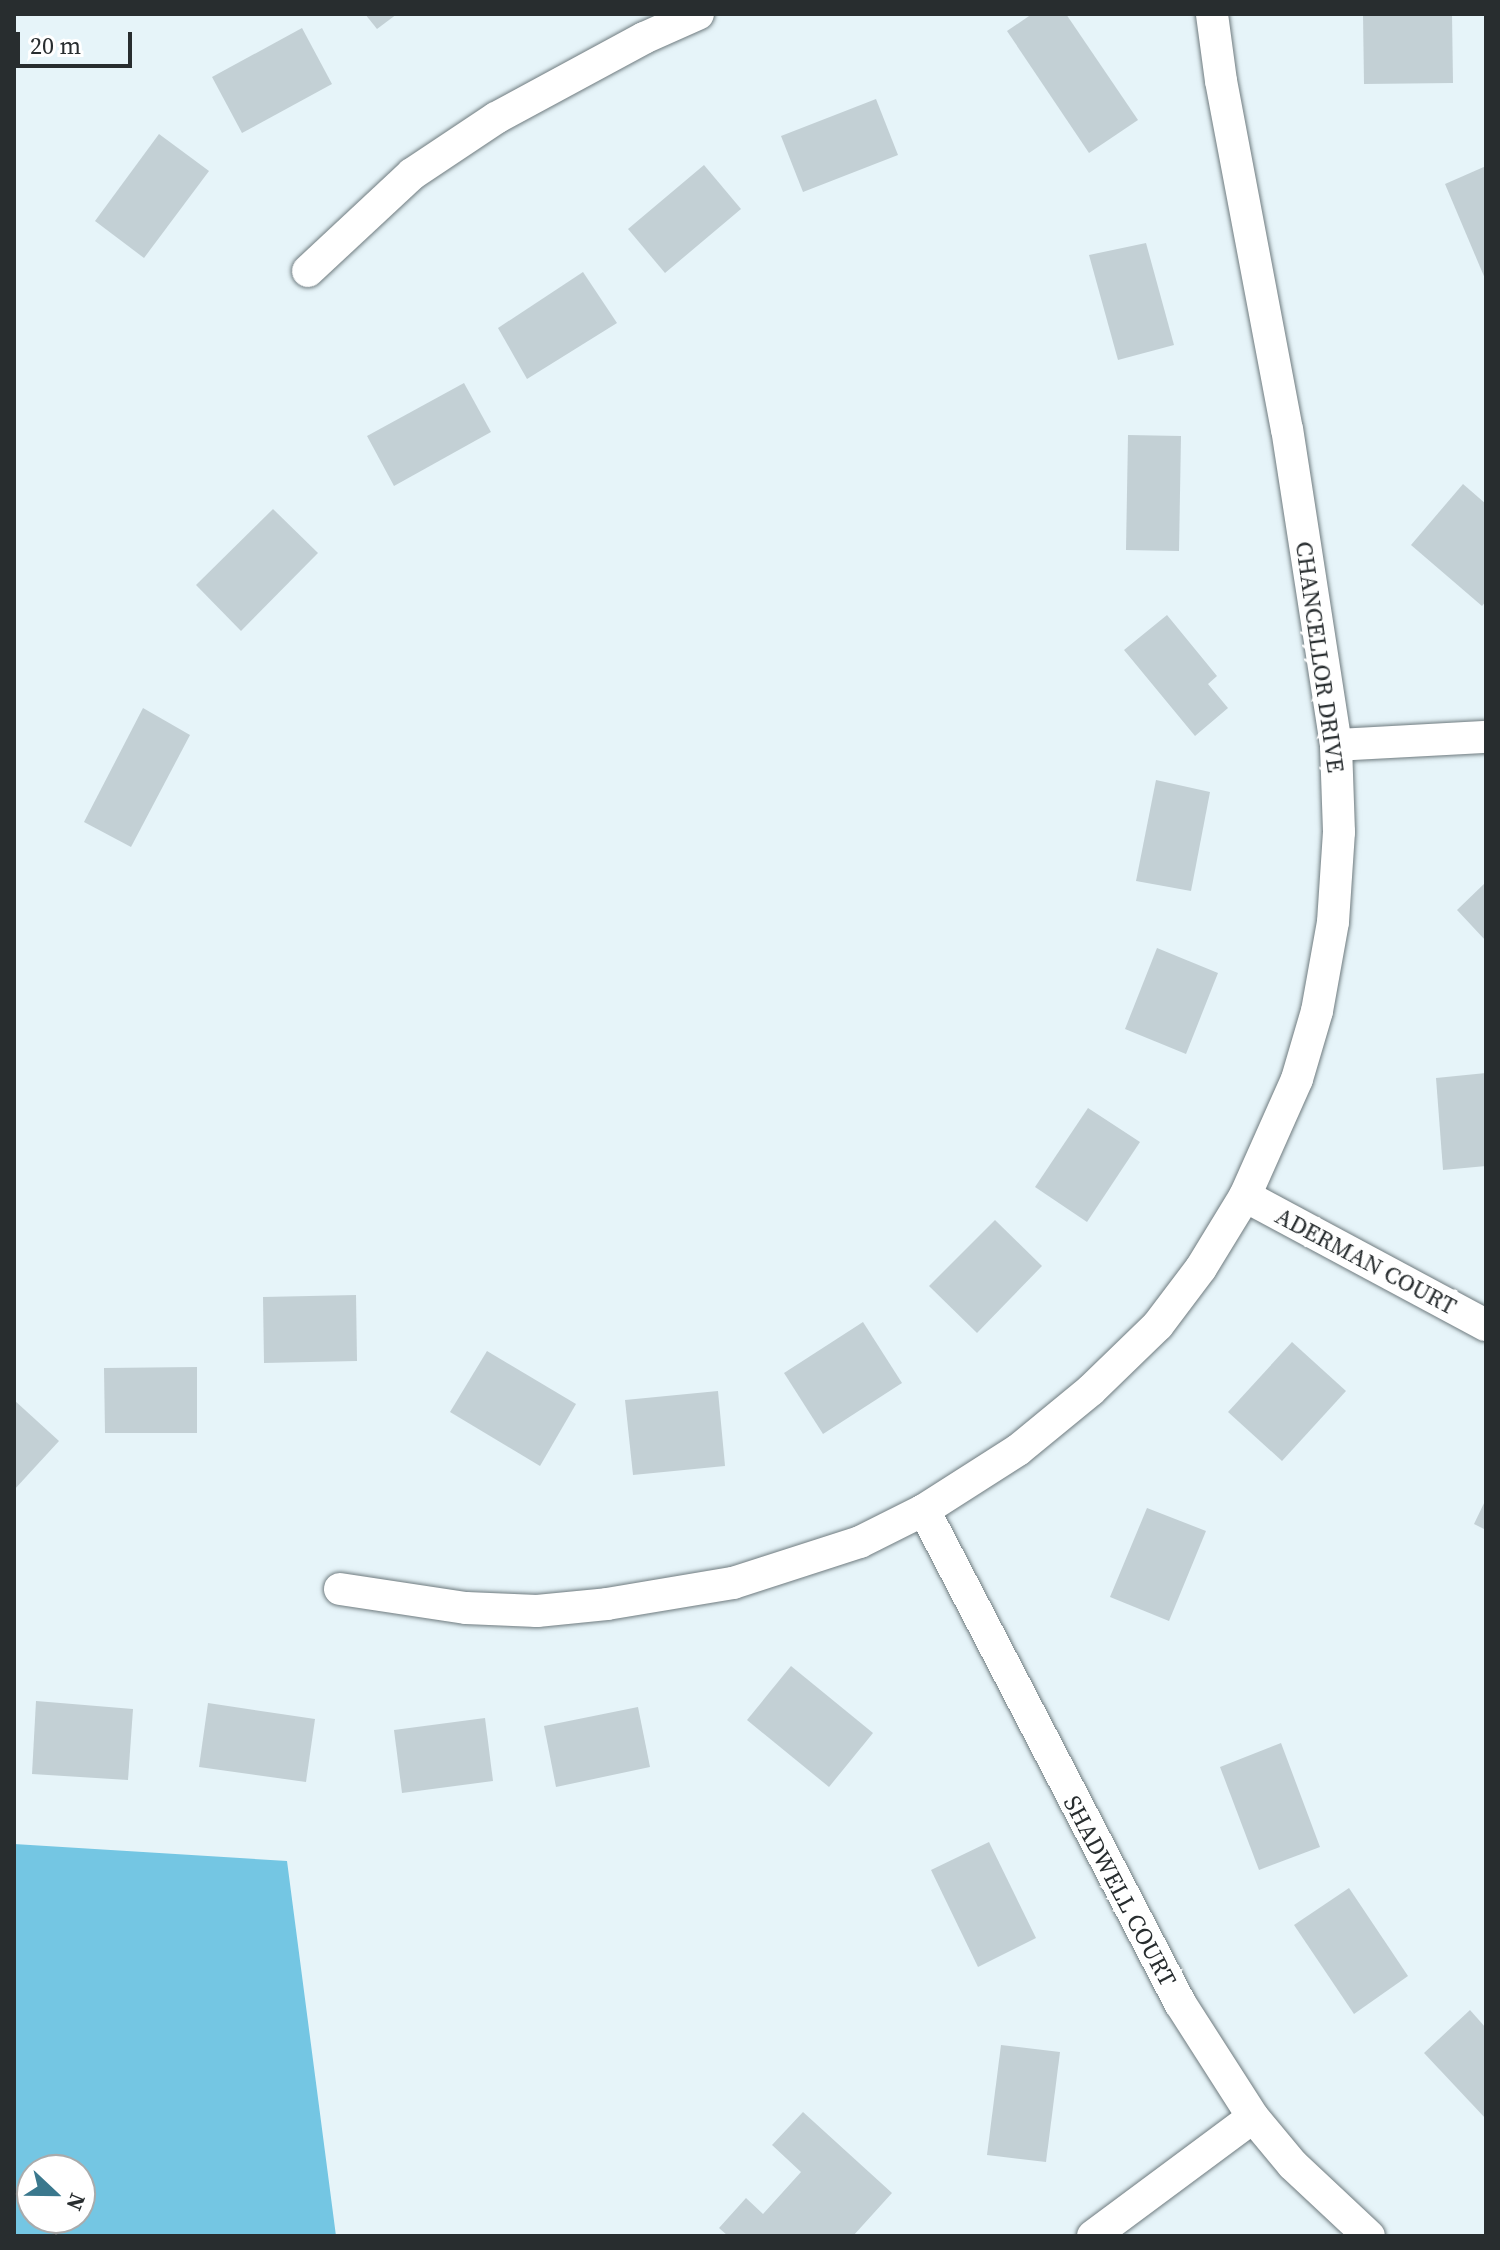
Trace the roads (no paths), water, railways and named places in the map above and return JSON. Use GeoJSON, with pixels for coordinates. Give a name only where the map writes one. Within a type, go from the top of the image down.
{"type":"FeatureCollection","features":[{"type":"Feature","properties":{"kind":"street"},"geometry":{"type":"LineString","coordinates":[[308,271],[412,174],[496,118],[644,38],[698,14]]}},
{"type":"Feature","properties":{"kind":"street","name":"CHANCELLOR DRIVE"},"geometry":{"type":"LineString","coordinates":[[340,1589],[466,1608],[537,1611],[607,1604],[733,1583],[797,1565],[860,1542],[924,1510],[1018,1450],[1091,1390],[1158,1325],[1201,1268],[1245,1196],[1297,1079],[1317,1011],[1333,922],[1339,832],[1336,745],[1287,430],[1221,81],[1212,14]]}},
{"type":"Feature","properties":{"kind":"street"},"geometry":{"type":"LineString","coordinates":[[1336,745],[1486,737]]}},
{"type":"Feature","properties":{"kind":"street","name":"ADERMAN COURT"},"geometry":{"type":"LineString","coordinates":[[1245,1196],[1486,1325]]}},
{"type":"Feature","properties":{"kind":"street","name":"SHADWELL COURT"},"geometry":{"type":"LineString","coordinates":[[924,1510],[1172,1989],[1253,2117],[1293,2165],[1369,2236]]}},
{"type":"Feature","properties":{"kind":"street"},"geometry":{"type":"LineString","coordinates":[[1093,2236],[1253,2117]]}}]}
